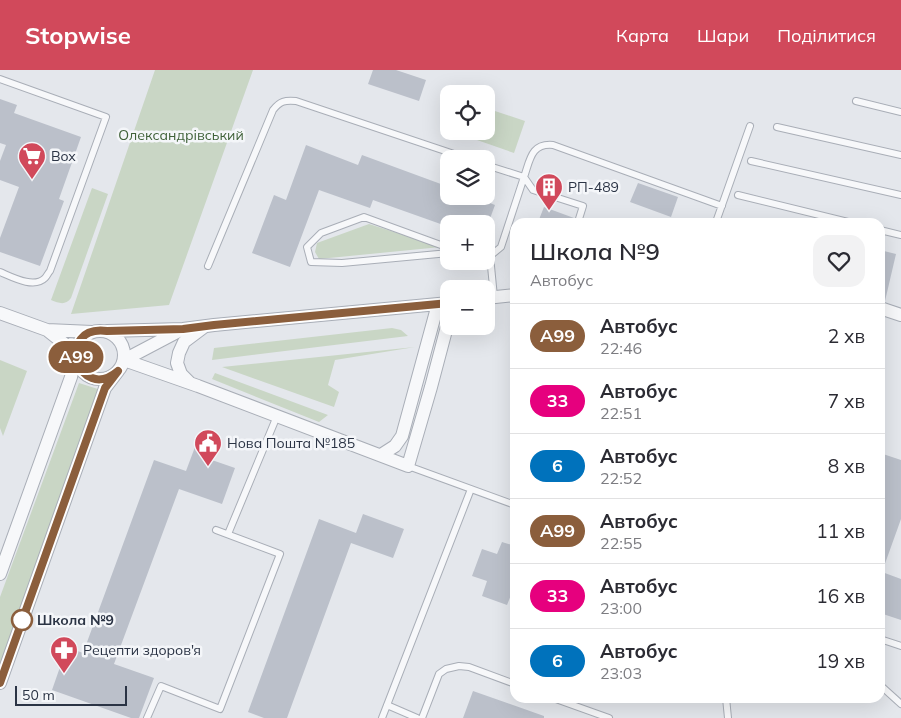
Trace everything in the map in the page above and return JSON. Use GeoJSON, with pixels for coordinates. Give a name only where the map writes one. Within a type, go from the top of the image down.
{"type":"FeatureCollection","features":[{"type":"Feature","properties":{"kind":"street"},"geometry":{"type":"LineString","coordinates":[[495,297],[510,296]]}},
{"type":"Feature","properties":{"kind":"street"},"geometry":{"type":"LineString","coordinates":[[0,574],[71,376],[77,346],[86,335],[100,330],[183,329],[440,303]]}},
{"type":"Feature","properties":{"kind":"street"},"geometry":{"type":"LineString","coordinates":[[885,310],[901,315]]}},
{"type":"Feature","properties":{"kind":"street"},"geometry":{"type":"LineString","coordinates":[[0,313],[47,330],[92,332]]}},
{"type":"Feature","properties":{"kind":"street"},"geometry":{"type":"LineString","coordinates":[[381,455],[395,446],[402,436],[440,313]]}},
{"type":"Feature","properties":{"kind":"street"},"geometry":{"type":"LineString","coordinates":[[191,384],[181,374],[177,363],[179,353],[184,342],[205,326]]}},
{"type":"Feature","properties":{"kind":"street"},"geometry":{"type":"LineString","coordinates":[[76,353],[76,360],[82,372],[94,378],[107,378],[113,376],[121,365],[183,329]]}},
{"type":"Feature","properties":{"kind":"street"},"geometry":{"type":"LineString","coordinates":[[47,330],[76,353]]}},
{"type":"Feature","properties":{"kind":"street"},"geometry":{"type":"LineString","coordinates":[[0,683],[105,388],[121,365],[124,352],[123,345],[114,334],[107,331]]}},
{"type":"Feature","properties":{"kind":"street"},"geometry":{"type":"LineString","coordinates":[[121,365],[191,384],[408,466],[444,335]]}},
{"type":"Feature","properties":{"kind":"lane"},"geometry":{"type":"LineString","coordinates":[[0,79],[106,117],[50,271],[44,279],[34,282],[25,281],[0,272]]}},
{"type":"Feature","properties":{"kind":"lane"},"geometry":{"type":"LineString","coordinates":[[208,266],[273,110],[278,104],[287,100],[296,101],[442,150]]}},
{"type":"Feature","properties":{"kind":"lane"},"geometry":{"type":"LineString","coordinates":[[856,101],[901,112]]}},
{"type":"Feature","properties":{"kind":"lane"},"geometry":{"type":"LineString","coordinates":[[718,218],[750,126]]}},
{"type":"Feature","properties":{"kind":"lane"},"geometry":{"type":"LineString","coordinates":[[777,126],[901,155]]}},
{"type":"Feature","properties":{"kind":"lane"},"geometry":{"type":"LineString","coordinates":[[511,218],[533,151],[546,144],[554,145],[722,206]]}},
{"type":"Feature","properties":{"kind":"lane"},"geometry":{"type":"LineString","coordinates":[[751,161],[901,195]]}},
{"type":"Feature","properties":{"kind":"lane"},"geometry":{"type":"LineString","coordinates":[[495,167],[524,177],[533,190],[583,206],[579,218]]}},
{"type":"Feature","properties":{"kind":"lane"},"geometry":{"type":"LineString","coordinates":[[738,195],[832,218]]}},
{"type":"Feature","properties":{"kind":"lane"},"geometry":{"type":"LineString","coordinates":[[440,245],[364,217],[321,232],[307,247],[312,262],[342,263],[440,254]]}},
{"type":"Feature","properties":{"kind":"lane"},"geometry":{"type":"LineString","coordinates":[[495,251],[501,247],[510,220]]}},
{"type":"Feature","properties":{"kind":"lane"},"geometry":{"type":"LineString","coordinates":[[885,231],[901,236]]}},
{"type":"Feature","properties":{"kind":"lane"},"geometry":{"type":"LineString","coordinates":[[228,534],[277,416]]}},
{"type":"Feature","properties":{"kind":"lane"},"geometry":{"type":"LineString","coordinates":[[408,466],[510,503]]}},
{"type":"Feature","properties":{"kind":"lane"},"geometry":{"type":"LineString","coordinates":[[382,718],[471,489]]}},
{"type":"Feature","properties":{"kind":"lane"},"geometry":{"type":"LineString","coordinates":[[147,718],[161,686],[220,709],[280,554],[216,530]]}},
{"type":"Feature","properties":{"kind":"lane"},"geometry":{"type":"LineString","coordinates":[[885,641],[901,646]]}},
{"type":"Feature","properties":{"kind":"lane"},"geometry":{"type":"LineString","coordinates":[[422,718],[439,674],[446,669],[459,666],[469,667],[510,682]]}},
{"type":"Feature","properties":{"kind":"lane"},"geometry":{"type":"LineString","coordinates":[[885,690],[901,704]]}},
{"type":"Feature","properties":{"kind":"lane"},"geometry":{"type":"LineString","coordinates":[[567,703],[609,718]]}},
{"type":"Feature","properties":{"kind":"lane"},"geometry":{"type":"LineString","coordinates":[[726,703],[728,718]]}},
{"type":"Feature","properties":{"kind":"lane"},"geometry":{"type":"LineString","coordinates":[[387,705],[417,718]]}},
{"type":"Feature","properties":{"kind":"green space","name":"Олександрівський"},"geometry":{"type":"Polygon","coordinates":[[[155,70],[253,70],[169,305],[71,314],[155,70]]]}},
{"type":"Feature","properties":{"kind":"green space"},"geometry":{"type":"Polygon","coordinates":[[[495,111],[525,121],[514,153],[477,140],[495,140],[495,111]]]}},
{"type":"Feature","properties":{"kind":"green space"},"geometry":{"type":"Polygon","coordinates":[[[92,188],[108,194],[71,298],[64,303],[51,300],[92,188]]]}},
{"type":"Feature","properties":{"kind":"green space"},"geometry":{"type":"Polygon","coordinates":[[[369,224],[440,247],[319,259],[315,252],[317,243],[369,224]]]}},
{"type":"Feature","properties":{"kind":"green space"},"geometry":{"type":"Polygon","coordinates":[[[392,328],[401,330],[408,336],[212,360],[214,348],[392,328]]]}},
{"type":"Feature","properties":{"kind":"green space"},"geometry":{"type":"Polygon","coordinates":[[[415,347],[335,360],[328,385],[339,392],[334,407],[222,367],[415,347]]]}},
{"type":"Feature","properties":{"kind":"green space"},"geometry":{"type":"Polygon","coordinates":[[[0,360],[27,371],[3,436],[0,428],[0,360]]]}},
{"type":"Feature","properties":{"kind":"green space"},"geometry":{"type":"Polygon","coordinates":[[[215,373],[328,415],[319,422],[212,379],[215,373]]]}},
{"type":"Feature","properties":{"kind":"green space"},"geometry":{"type":"Polygon","coordinates":[[[79,383],[101,390],[0,672],[0,597],[79,383]]]}},
{"type":"Feature","properties":{"kind":"building"},"geometry":{"type":"Polygon","coordinates":[[[373,70],[396,70],[426,80],[419,101],[368,84],[373,70]]]}},
{"type":"Feature","properties":{"kind":"building"},"geometry":{"type":"Polygon","coordinates":[[[0,99],[17,105],[14,113],[81,137],[59,199],[64,201],[40,266],[0,252],[0,238],[19,187],[0,180],[0,161],[6,145],[0,143],[0,99]]]}},
{"type":"Feature","properties":{"kind":"building"},"geometry":{"type":"Polygon","coordinates":[[[306,145],[358,165],[362,155],[440,184],[440,205],[495,205],[491,215],[440,215],[440,224],[373,200],[370,208],[319,190],[290,267],[252,253],[274,195],[286,200],[306,145]]]}},
{"type":"Feature","properties":{"kind":"building"},"geometry":{"type":"Polygon","coordinates":[[[638,183],[678,197],[671,217],[630,202],[638,183]]]}},
{"type":"Feature","properties":{"kind":"building","name":"РП-489"},"geometry":{"type":"Polygon","coordinates":[[[544,207],[574,218],[540,218],[544,207]]]}},
{"type":"Feature","properties":{"kind":"building"},"geometry":{"type":"Polygon","coordinates":[[[885,251],[896,254],[885,301],[885,251]]]}},
{"type":"Feature","properties":{"kind":"building"},"geometry":{"type":"Polygon","coordinates":[[[195,447],[211,453],[209,459],[235,468],[222,504],[179,489],[114,664],[154,678],[139,718],[131,718],[52,690],[67,647],[83,653],[154,460],[186,471],[195,447]]]}},
{"type":"Feature","properties":{"kind":"building"},"geometry":{"type":"Polygon","coordinates":[[[885,455],[901,460],[901,519],[885,564],[885,455]]]}},
{"type":"Feature","properties":{"kind":"building"},"geometry":{"type":"Polygon","coordinates":[[[363,514],[404,529],[393,558],[351,543],[287,718],[264,718],[248,712],[319,519],[356,533],[363,514]]]}},
{"type":"Feature","properties":{"kind":"building"},"geometry":{"type":"Polygon","coordinates":[[[502,542],[510,544],[510,598],[507,605],[482,596],[487,581],[472,576],[482,549],[497,554],[502,542]]]}},
{"type":"Feature","properties":{"kind":"building"},"geometry":{"type":"Polygon","coordinates":[[[885,573],[901,579],[901,620],[885,615],[885,573]]]}},
{"type":"Feature","properties":{"kind":"building"},"geometry":{"type":"Polygon","coordinates":[[[473,691],[544,716],[544,718],[463,718],[473,691]]]}},
{"type":"Feature","properties":{"kind":"bus line","name":"А99"},"geometry":{"type":"LineString","coordinates":[[0,683],[105,388],[118,371],[113,376],[100,379],[88,376],[82,372],[76,360],[76,353],[77,346],[86,335],[100,330],[183,329],[440,304]]}},
{"type":"Feature","properties":{"kind":"place","name":"Box"},"geometry":{"type":"Point","coordinates":[32,180]}},
{"type":"Feature","properties":{"kind":"place","name":"РП-489"},"geometry":{"type":"Point","coordinates":[549,211]}},
{"type":"Feature","properties":{"kind":"place","name":"Нова Пошта №185"},"geometry":{"type":"Point","coordinates":[208,467]}},
{"type":"Feature","properties":{"kind":"place","name":"Школа №9"},"geometry":{"type":"Point","coordinates":[22,620]}},
{"type":"Feature","properties":{"kind":"place","name":"Рецепти здоров'я"},"geometry":{"type":"Point","coordinates":[64,674]}}]}
